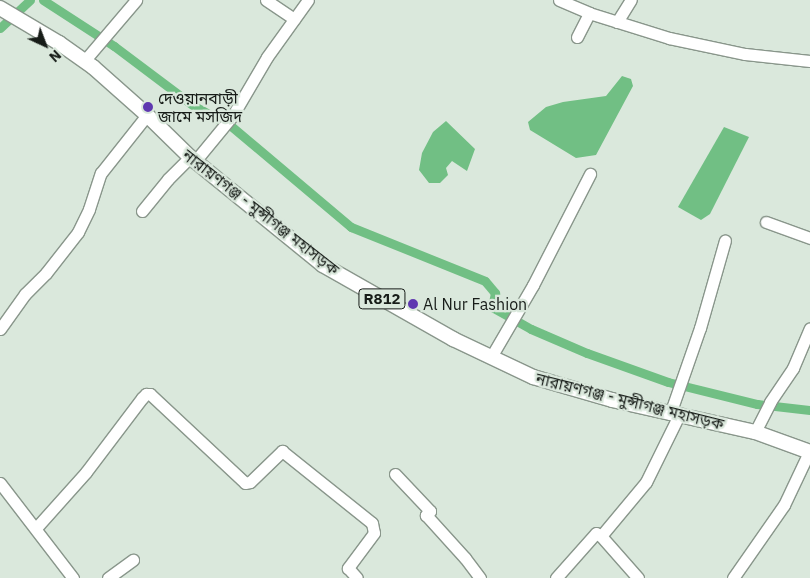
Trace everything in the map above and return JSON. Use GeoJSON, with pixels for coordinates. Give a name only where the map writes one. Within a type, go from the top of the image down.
{"type":"FeatureCollection","features":[{"type":"Feature","properties":{"kind":"main road","name":"নারায়ণগঞ্জ - মুন্সীগঞ্জ মহাসড়ক"},"geometry":{"type":"LineString","coordinates":[[11,14],[85,60],[193,159],[323,264],[453,339],[533,377],[675,414],[755,432],[809,452]]}},
{"type":"Feature","properties":{"kind":"street"},"geometry":{"type":"LineString","coordinates":[[85,60],[136,0]]}},
{"type":"Feature","properties":{"kind":"street"},"geometry":{"type":"LineString","coordinates":[[266,0],[294,19]]}},
{"type":"Feature","properties":{"kind":"street"},"geometry":{"type":"LineString","coordinates":[[142,211],[168,179],[193,159],[233,115],[267,56],[308,0]]}},
{"type":"Feature","properties":{"kind":"street"},"geometry":{"type":"LineString","coordinates":[[559,0],[589,13],[668,38],[745,54],[810,61]]}},
{"type":"Feature","properties":{"kind":"street"},"geometry":{"type":"LineString","coordinates":[[617,22],[631,0]]}},
{"type":"Feature","properties":{"kind":"street"},"geometry":{"type":"LineString","coordinates":[[577,37],[589,13]]}},
{"type":"Feature","properties":{"kind":"street"},"geometry":{"type":"LineString","coordinates":[[0,329],[25,294],[46,272],[78,232],[89,209],[101,172],[147,115]]}},
{"type":"Feature","properties":{"kind":"street"},"geometry":{"type":"LineString","coordinates":[[491,357],[520,307],[590,174]]}},
{"type":"Feature","properties":{"kind":"street"},"geometry":{"type":"LineString","coordinates":[[766,222],[810,238]]}},
{"type":"Feature","properties":{"kind":"street"},"geometry":{"type":"LineString","coordinates":[[601,536],[646,482],[675,414],[679,389],[688,367],[725,240]]}},
{"type":"Feature","properties":{"kind":"street"},"geometry":{"type":"LineString","coordinates":[[755,432],[770,402],[802,352],[810,328]]}},
{"type":"Feature","properties":{"kind":"street"},"geometry":{"type":"LineString","coordinates":[[36,528],[86,472],[142,398],[146,394],[150,394],[245,483],[250,482],[282,451],[372,523],[374,533],[348,568],[357,578]]}},
{"type":"Feature","properties":{"kind":"street"},"geometry":{"type":"LineString","coordinates":[[733,578],[784,505],[809,452]]}},
{"type":"Feature","properties":{"kind":"street"},"geometry":{"type":"LineString","coordinates":[[395,474],[430,511],[426,515],[465,558],[480,578]]}},
{"type":"Feature","properties":{"kind":"street"},"geometry":{"type":"LineString","coordinates":[[0,483],[36,528],[69,577]]}},
{"type":"Feature","properties":{"kind":"street"},"geometry":{"type":"LineString","coordinates":[[556,578],[596,533],[601,536],[638,578]]}},
{"type":"Feature","properties":{"kind":"street"},"geometry":{"type":"LineString","coordinates":[[108,578],[133,560]]}},
{"type":"Feature","properties":{"kind":"shaded area"},"geometry":{"type":"Polygon","coordinates":[[[622,76],[631,79],[633,86],[596,155],[576,158],[530,130],[528,122],[546,107],[563,102],[606,96],[622,76]]]}},
{"type":"Feature","properties":{"kind":"shaded area"},"geometry":{"type":"Polygon","coordinates":[[[446,121],[475,149],[467,171],[452,161],[446,168],[448,175],[440,183],[429,183],[419,170],[422,153],[433,132],[446,121]]]}},
{"type":"Feature","properties":{"kind":"shaded area"},"geometry":{"type":"Polygon","coordinates":[[[724,127],[749,137],[710,214],[701,220],[678,207],[724,127]]]}},
{"type":"Feature","properties":{"kind":"waterway"},"geometry":{"type":"LineString","coordinates":[[0,28],[30,0]]}},
{"type":"Feature","properties":{"kind":"waterway"},"geometry":{"type":"LineString","coordinates":[[43,0],[114,46],[194,106],[231,126],[351,227],[485,281],[495,293],[492,307],[531,329],[587,353],[668,382],[757,404],[810,410]]}},
{"type":"Feature","properties":{"kind":"place","name":"দেওয়ানবাড়ী জামে মসজিদ"},"geometry":{"type":"Point","coordinates":[148,107]}},
{"type":"Feature","properties":{"kind":"place","name":"Al Nur Fashion"},"geometry":{"type":"Point","coordinates":[413,304]}}]}
